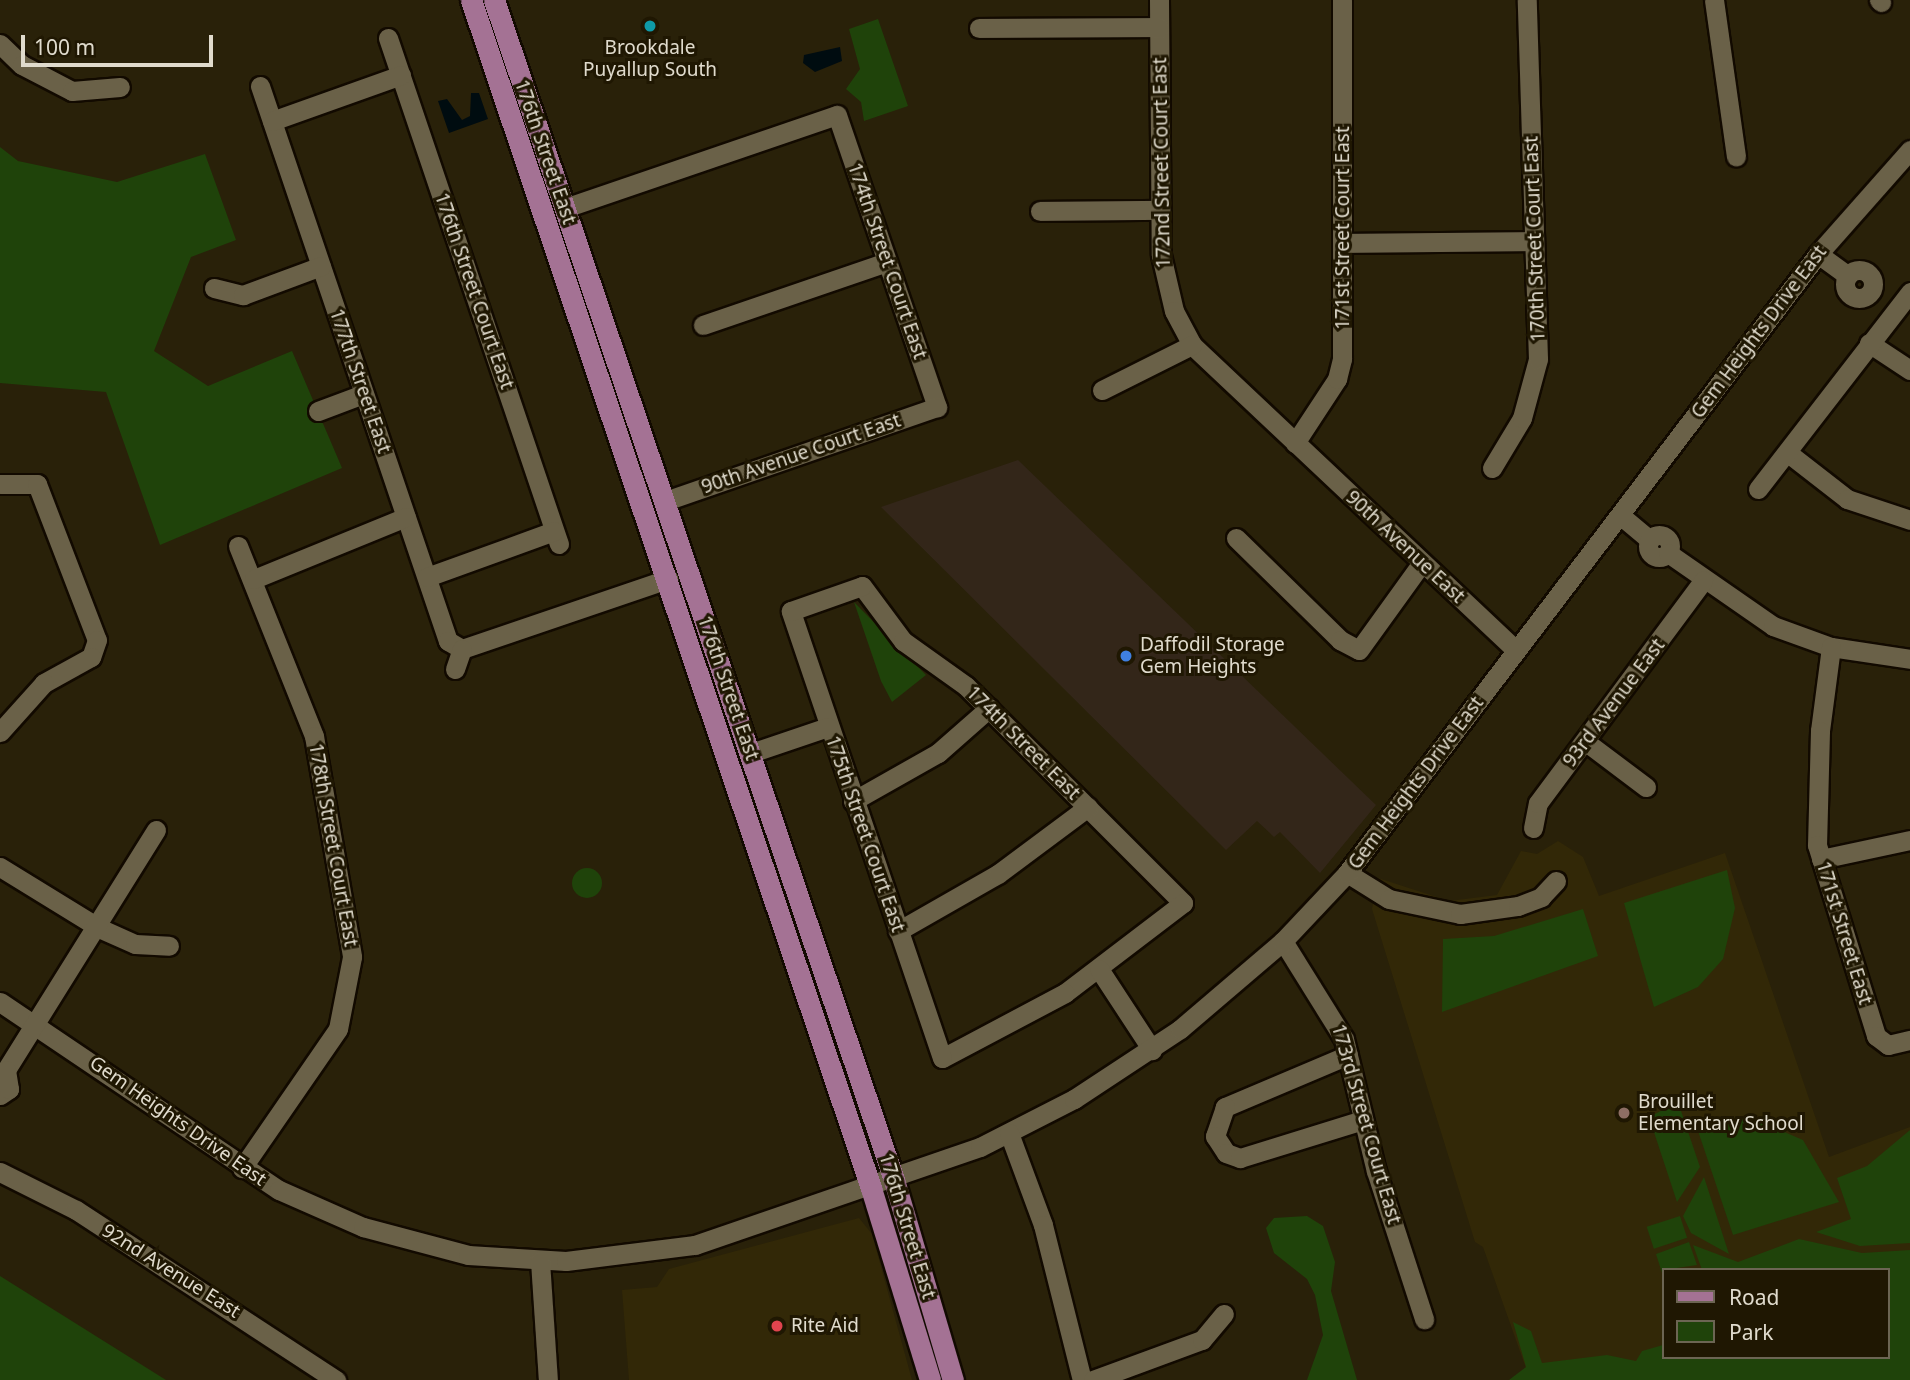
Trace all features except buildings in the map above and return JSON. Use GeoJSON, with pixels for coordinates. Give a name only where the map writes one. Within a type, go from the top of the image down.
{"type":"FeatureCollection","features":[{"type":"Feature","properties":{"kind":"main road","name":"176th Street East"},"geometry":{"type":"LineString","coordinates":[[471,0],[871,1188],[930,1380]]}},
{"type":"Feature","properties":{"kind":"main road","name":"176th Street East"},"geometry":{"type":"LineString","coordinates":[[494,0],[894,1180],[953,1380]]}},
{"type":"Feature","properties":{"kind":"main road"},"geometry":{"type":"LineString","coordinates":[[489,54],[503,59],[540,162],[564,205]]}},
{"type":"Feature","properties":{"kind":"main road"},"geometry":{"type":"LineString","coordinates":[[578,313],[608,371],[653,497],[665,501]]}},
{"type":"Feature","properties":{"kind":"main road"},"geometry":{"type":"LineString","coordinates":[[668,579],[682,582],[711,665],[732,699]]}},
{"type":"Feature","properties":{"kind":"street","name":"172nd Street Court East"},"geometry":{"type":"LineString","coordinates":[[1159,0],[1160,210],[1166,283],[1192,345],[1295,443]]}},
{"type":"Feature","properties":{"kind":"street","name":"171st Street Court East"},"geometry":{"type":"LineString","coordinates":[[1295,443],[1337,379],[1342,359],[1345,243],[1342,0]]}},
{"type":"Feature","properties":{"kind":"street","name":"170th Street Court East"},"geometry":{"type":"LineString","coordinates":[[1492,468],[1522,418],[1538,359],[1527,0]]}},
{"type":"Feature","properties":{"kind":"street"},"geometry":{"type":"LineString","coordinates":[[1714,0],[1736,156]]}},
{"type":"Feature","properties":{"kind":"street"},"geometry":{"type":"LineString","coordinates":[[979,28],[1159,27]]}},
{"type":"Feature","properties":{"kind":"street","name":"176th Street Court East"},"geometry":{"type":"LineString","coordinates":[[388,38],[557,538],[427,577]]}},
{"type":"Feature","properties":{"kind":"street"},"geometry":{"type":"LineString","coordinates":[[0,44],[22,65],[72,91],[120,87]]}},
{"type":"Feature","properties":{"kind":"street"},"geometry":{"type":"LineString","coordinates":[[272,121],[401,75]]}},
{"type":"Feature","properties":{"kind":"street","name":"177th Street East"},"geometry":{"type":"LineString","coordinates":[[260,86],[449,641],[462,649]]}},
{"type":"Feature","properties":{"kind":"street","name":"174th Street Court East"},"geometry":{"type":"LineString","coordinates":[[564,205],[837,115],[937,407]]}},
{"type":"Feature","properties":{"kind":"street","name":"Gem Heights Drive East"},"geometry":{"type":"LineString","coordinates":[[0,1002],[38,1024],[242,1168],[319,1210],[403,1241],[540,1261],[645,1256],[695,1245],[894,1180],[1009,1133],[1152,1050],[1283,941],[1348,873],[1818,254],[1910,150]]}},
{"type":"Feature","properties":{"kind":"street"},"geometry":{"type":"LineString","coordinates":[[1040,211],[1160,210]]}},
{"type":"Feature","properties":{"kind":"street"},"geometry":{"type":"LineString","coordinates":[[1345,243],[1534,241]]}},
{"type":"Feature","properties":{"kind":"street"},"geometry":{"type":"LineString","coordinates":[[1818,254],[1848,276],[1850,295],[1870,293],[1893,310]]}},
{"type":"Feature","properties":{"kind":"street"},"geometry":{"type":"LineString","coordinates":[[703,325],[887,262]]}},
{"type":"Feature","properties":{"kind":"street"},"geometry":{"type":"LineString","coordinates":[[214,288],[243,295],[321,266]]}},
{"type":"Feature","properties":{"kind":"street"},"geometry":{"type":"LineString","coordinates":[[1758,489],[1788,453],[1893,310],[1910,292]]}},
{"type":"Feature","properties":{"kind":"street"},"geometry":{"type":"LineString","coordinates":[[1869,343],[1910,370]]}},
{"type":"Feature","properties":{"kind":"street"},"geometry":{"type":"LineString","coordinates":[[1102,390],[1192,345]]}},
{"type":"Feature","properties":{"kind":"street"},"geometry":{"type":"LineString","coordinates":[[318,411],[363,394]]}},
{"type":"Feature","properties":{"kind":"street","name":"90th Avenue Court East"},"geometry":{"type":"LineString","coordinates":[[665,501],[937,407]]}},
{"type":"Feature","properties":{"kind":"street","name":"90th Avenue East"},"geometry":{"type":"LineString","coordinates":[[1295,443],[1421,564],[1516,650]]}},
{"type":"Feature","properties":{"kind":"street"},"geometry":{"type":"LineString","coordinates":[[1788,453],[1847,499],[1910,520]]}},
{"type":"Feature","properties":{"kind":"street"},"geometry":{"type":"LineString","coordinates":[[0,484],[37,484],[95,631],[96,649],[22,701],[0,732]]}},
{"type":"Feature","properties":{"kind":"street"},"geometry":{"type":"LineString","coordinates":[[1620,516],[1650,540],[1652,555],[1668,553],[1703,581],[1773,626],[1831,647],[1910,659]]}},
{"type":"Feature","properties":{"kind":"street"},"geometry":{"type":"LineString","coordinates":[[254,579],[407,517]]}},
{"type":"Feature","properties":{"kind":"street"},"geometry":{"type":"LineString","coordinates":[[1236,538],[1340,640],[1359,650],[1421,564]]}},
{"type":"Feature","properties":{"kind":"street","name":"178th Street Court East"},"geometry":{"type":"LineString","coordinates":[[238,546],[254,579],[314,736],[352,957],[338,1029],[242,1168]]}},
{"type":"Feature","properties":{"kind":"street"},"geometry":{"type":"LineString","coordinates":[[455,669],[462,649],[668,579]]}},
{"type":"Feature","properties":{"kind":"street","name":"93rd Avenue East"},"geometry":{"type":"LineString","coordinates":[[1533,828],[1538,803],[1586,742],[1703,581]]}},
{"type":"Feature","properties":{"kind":"street","name":"174th Street East"},"geometry":{"type":"LineString","coordinates":[[790,611],[862,586],[904,640],[989,708],[1183,903],[1099,969]]}},
{"type":"Feature","properties":{"kind":"street","name":"175th Street Court East"},"geometry":{"type":"LineString","coordinates":[[790,611],[942,1058],[1017,1022],[1099,969]]}},
{"type":"Feature","properties":{"kind":"street","name":"171st Street East"},"geometry":{"type":"LineString","coordinates":[[1831,647],[1816,798],[1821,859],[1872,1025],[1888,1045],[1910,1041]]}},
{"type":"Feature","properties":{"kind":"street"},"geometry":{"type":"LineString","coordinates":[[853,801],[927,760],[989,708]]}},
{"type":"Feature","properties":{"kind":"street"},"geometry":{"type":"LineString","coordinates":[[751,753],[828,727]]}},
{"type":"Feature","properties":{"kind":"street"},"geometry":{"type":"LineString","coordinates":[[1586,742],[1646,787]]}},
{"type":"Feature","properties":{"kind":"street"},"geometry":{"type":"LineString","coordinates":[[898,931],[998,874],[1088,807]]}},
{"type":"Feature","properties":{"kind":"street"},"geometry":{"type":"LineString","coordinates":[[0,1096],[9,1089],[3,1070],[38,1024],[99,928],[156,830]]}},
{"type":"Feature","properties":{"kind":"street"},"geometry":{"type":"LineString","coordinates":[[1821,859],[1910,840]]}},
{"type":"Feature","properties":{"kind":"street"},"geometry":{"type":"LineString","coordinates":[[0,867],[99,928],[135,944],[169,946]]}},
{"type":"Feature","properties":{"kind":"street"},"geometry":{"type":"LineString","coordinates":[[1348,873],[1389,899],[1460,914],[1518,905],[1541,897],[1556,881]]}},
{"type":"Feature","properties":{"kind":"street","name":"173rd Street Court East"},"geometry":{"type":"LineString","coordinates":[[1283,941],[1334,1013],[1348,1055],[1363,1120],[1424,1319]]}},
{"type":"Feature","properties":{"kind":"street"},"geometry":{"type":"LineString","coordinates":[[1099,969],[1152,1050]]}},
{"type":"Feature","properties":{"kind":"street"},"geometry":{"type":"LineString","coordinates":[[1348,1055],[1225,1107],[1215,1136],[1226,1153],[1240,1158],[1363,1120]]}},
{"type":"Feature","properties":{"kind":"street"},"geometry":{"type":"LineString","coordinates":[[1009,1133],[1050,1249],[1082,1380]]}},
{"type":"Feature","properties":{"kind":"street","name":"92nd Avenue East"},"geometry":{"type":"LineString","coordinates":[[0,1172],[76,1210],[336,1380]]}},
{"type":"Feature","properties":{"kind":"street"},"geometry":{"type":"LineString","coordinates":[[540,1261],[548,1380]]}},
{"type":"Feature","properties":{"kind":"street"},"geometry":{"type":"LineString","coordinates":[[1093,1380],[1202,1340],[1224,1314]]}},
{"type":"Feature","properties":{"kind":"shaded area"},"geometry":{"type":"Polygon","coordinates":[[[840,47],[842,61],[815,72],[803,63],[804,55],[840,47]]]}},
{"type":"Feature","properties":{"kind":"shaded area"},"geometry":{"type":"Polygon","coordinates":[[[471,93],[479,93],[488,119],[449,133],[438,101],[447,99],[462,120],[470,116],[471,93]]]}},
{"type":"Feature","properties":{"kind":"shaded area","name":"Daffodil Storage Gem Heights"},"geometry":{"type":"Polygon","coordinates":[[[1018,460],[1376,805],[1320,873],[1280,832],[1274,837],[1257,821],[1226,850],[881,507],[1018,460]]]}},
{"type":"Feature","properties":{"kind":"shaded area","name":"Brouillet Elementary School"},"geometry":{"type":"Polygon","coordinates":[[[1558,841],[1583,857],[1599,896],[1725,853],[1829,1157],[1910,1127],[1910,1380],[1527,1371],[1483,1247],[1475,1242],[1372,909],[1378,878],[1449,901],[1497,895],[1521,851],[1537,854],[1558,841]]]}},
{"type":"Feature","properties":{"kind":"shaded area"},"geometry":{"type":"Polygon","coordinates":[[[859,1218],[872,1234],[912,1380],[629,1380],[622,1290],[657,1287],[669,1269],[859,1218]]]}},
{"type":"Feature","properties":{"kind":"green space"},"geometry":{"type":"Polygon","coordinates":[[[878,19],[908,106],[864,121],[861,102],[846,89],[860,69],[849,29],[878,19]]]}},
{"type":"Feature","properties":{"kind":"green space"},"geometry":{"type":"Polygon","coordinates":[[[0,147],[18,161],[117,182],[205,154],[236,240],[191,257],[154,351],[208,386],[292,351],[342,468],[160,545],[106,392],[0,383],[0,147]]]}},
{"type":"Feature","properties":{"kind":"green space"},"geometry":{"type":"Polygon","coordinates":[[[854,602],[926,675],[892,702],[881,681],[854,602]]]}},
{"type":"Feature","properties":{"kind":"green space"},"geometry":{"type":"Polygon","coordinates":[[[587,868],[593,869],[601,877],[601,889],[593,897],[587,898],[581,897],[573,889],[572,883],[573,877],[581,869],[587,868]]]}},
{"type":"Feature","properties":{"kind":"green space"},"geometry":{"type":"Polygon","coordinates":[[[1727,870],[1735,908],[1723,959],[1698,987],[1654,1007],[1624,903],[1727,870]]]}},
{"type":"Feature","properties":{"kind":"green space"},"geometry":{"type":"Polygon","coordinates":[[[1583,909],[1598,956],[1442,1012],[1443,939],[1494,936],[1583,909]]]}},
{"type":"Feature","properties":{"kind":"green space"},"geometry":{"type":"Polygon","coordinates":[[[1678,1102],[1700,1167],[1677,1202],[1649,1117],[1678,1102]]]}},
{"type":"Feature","properties":{"kind":"green space"},"geometry":{"type":"Polygon","coordinates":[[[1749,1117],[1803,1140],[1839,1202],[1733,1235],[1697,1128],[1749,1117]]]}},
{"type":"Feature","properties":{"kind":"green space"},"geometry":{"type":"Polygon","coordinates":[[[1910,1130],[1910,1243],[1860,1246],[1816,1232],[1851,1219],[1837,1178],[1867,1166],[1910,1130]]]}},
{"type":"Feature","properties":{"kind":"green space"},"geometry":{"type":"Polygon","coordinates":[[[1704,1177],[1729,1254],[1691,1233],[1683,1216],[1704,1177]]]}},
{"type":"Feature","properties":{"kind":"green space"},"geometry":{"type":"Polygon","coordinates":[[[1307,1216],[1323,1226],[1335,1262],[1331,1291],[1357,1380],[1307,1380],[1323,1335],[1315,1295],[1307,1279],[1274,1253],[1266,1228],[1274,1218],[1307,1216]]]}},
{"type":"Feature","properties":{"kind":"green space"},"geometry":{"type":"Polygon","coordinates":[[[1680,1216],[1687,1238],[1654,1249],[1647,1227],[1680,1216]]]}},
{"type":"Feature","properties":{"kind":"green space"},"geometry":{"type":"Polygon","coordinates":[[[1799,1239],[1862,1253],[1910,1250],[1910,1380],[1509,1380],[1526,1367],[1513,1322],[1531,1331],[1542,1363],[1607,1355],[1636,1361],[1642,1351],[1661,1346],[1661,1359],[1889,1359],[1889,1268],[1701,1268],[1693,1245],[1738,1262],[1799,1239]]]}},
{"type":"Feature","properties":{"kind":"green space"},"geometry":{"type":"Polygon","coordinates":[[[1689,1242],[1697,1265],[1661,1270],[1656,1254],[1689,1242]]]}},
{"type":"Feature","properties":{"kind":"green space"},"geometry":{"type":"Polygon","coordinates":[[[0,1276],[166,1380],[0,1380],[0,1276]]]}},
{"type":"Feature","properties":{"kind":"place","name":"Brookdale Puyallup South"},"geometry":{"type":"Point","coordinates":[650,26]}},
{"type":"Feature","properties":{"kind":"place","name":"Daffodil Storage Gem Heights"},"geometry":{"type":"Point","coordinates":[1126,656]}},
{"type":"Feature","properties":{"kind":"place","name":"Brouillet Elementary School"},"geometry":{"type":"Point","coordinates":[1624,1113]}},
{"type":"Feature","properties":{"kind":"place","name":"Rite Aid"},"geometry":{"type":"Point","coordinates":[777,1326]}}]}
